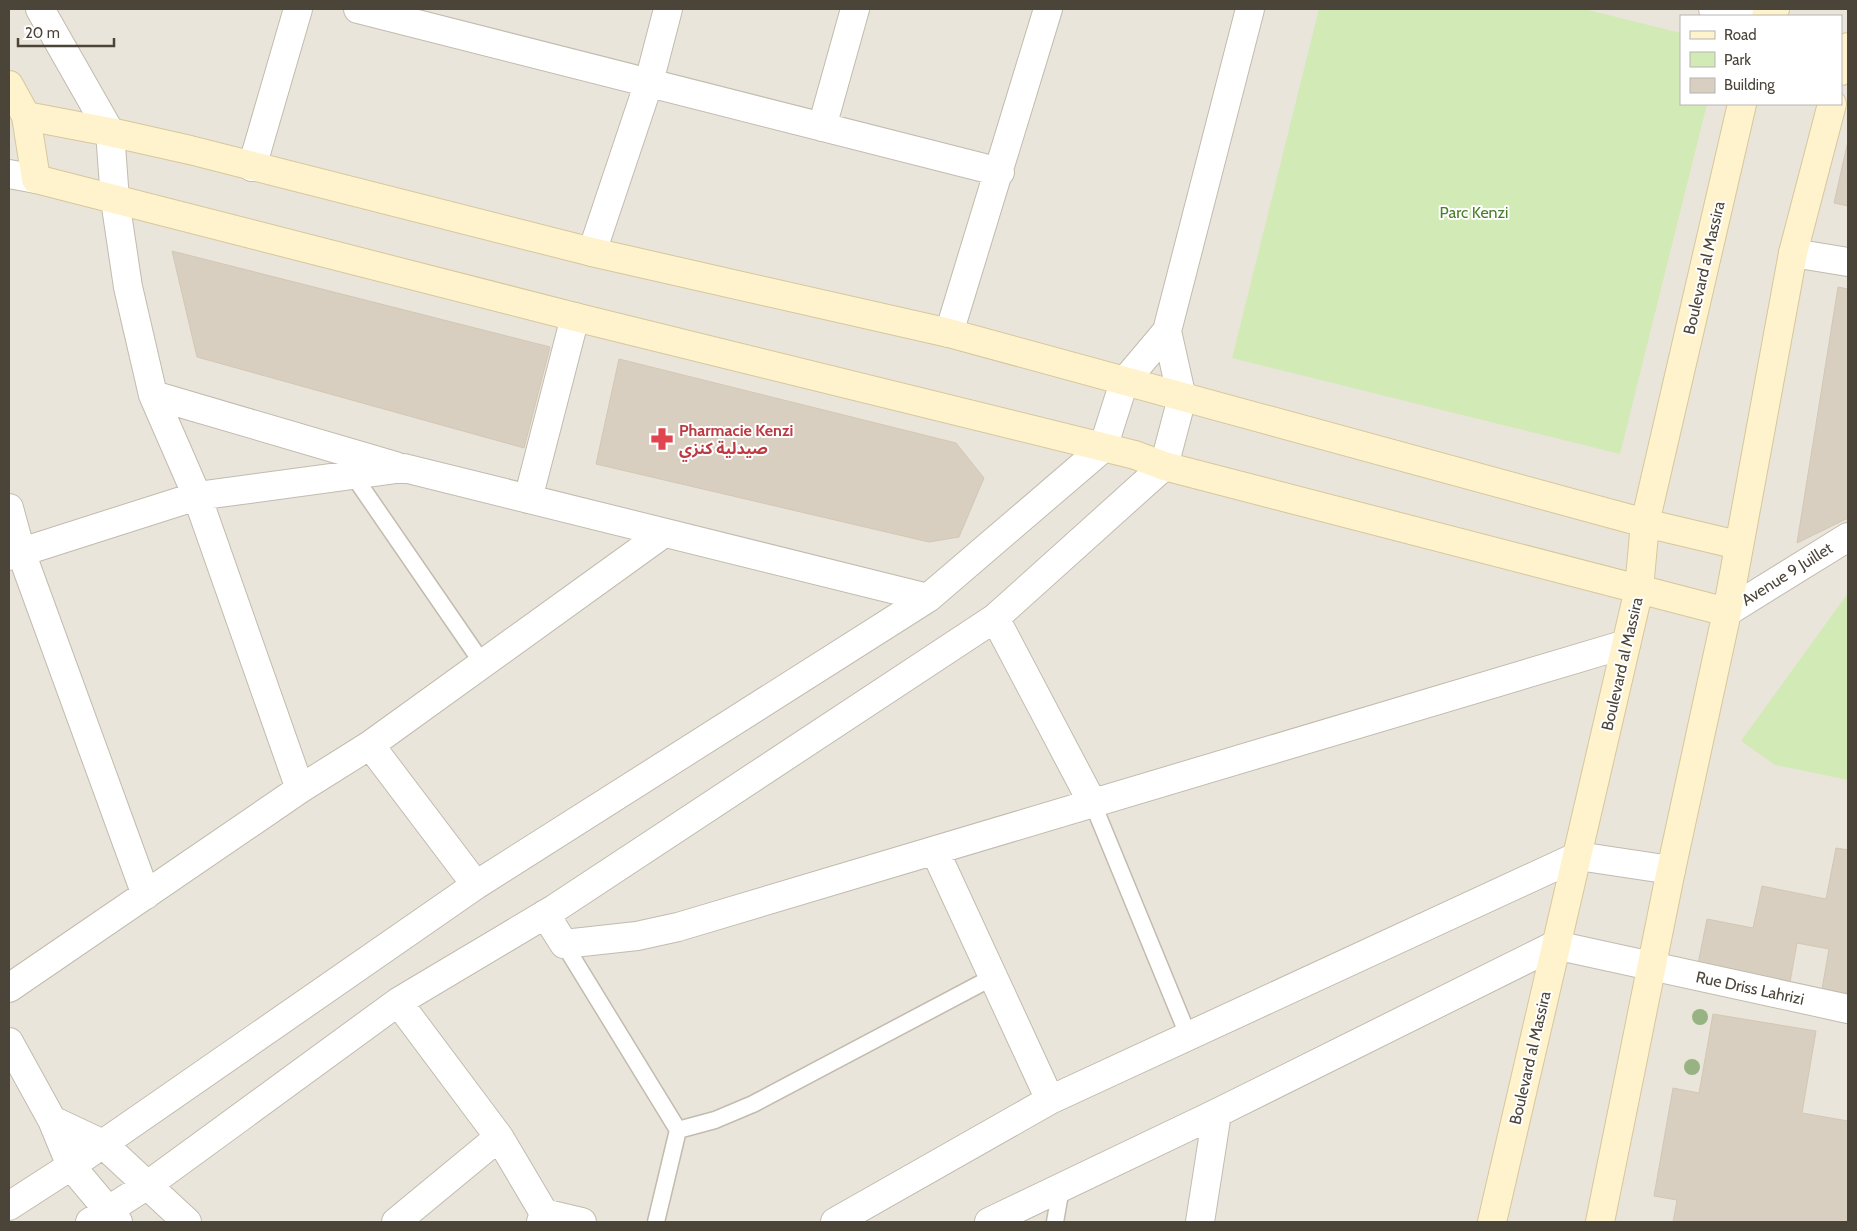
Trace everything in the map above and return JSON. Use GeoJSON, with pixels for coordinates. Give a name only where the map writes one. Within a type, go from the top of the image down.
{"type":"FeatureCollection","features":[{"type":"Feature","properties":{"kind":"street"},"geometry":{"type":"LineString","coordinates":[[40,9],[110,132],[115,200],[128,287],[153,395],[198,496],[300,789]]}},
{"type":"Feature","properties":{"kind":"street"},"geometry":{"type":"LineString","coordinates":[[252,167],[298,9]]}},
{"type":"Feature","properties":{"kind":"street"},"geometry":{"type":"LineString","coordinates":[[358,9],[1000,172]]}},
{"type":"Feature","properties":{"kind":"street"},"geometry":{"type":"LineString","coordinates":[[592,252],[649,82],[668,9]]}},
{"type":"Feature","properties":{"kind":"street"},"geometry":{"type":"LineString","coordinates":[[822,127],[855,9]]}},
{"type":"Feature","properties":{"kind":"street"},"geometry":{"type":"LineString","coordinates":[[949,333],[1000,172],[1048,9]]}},
{"type":"Feature","properties":{"kind":"street"},"geometry":{"type":"LineString","coordinates":[[9,1206],[71,1166],[476,885],[928,598],[1103,448],[1124,382],[1167,330],[1250,9]]}},
{"type":"Feature","properties":{"kind":"street"},"geometry":{"type":"LineString","coordinates":[[1713,9],[1741,15]]}},
{"type":"Feature","properties":{"kind":"street"},"geometry":{"type":"LineString","coordinates":[[9,85],[36,178]]}},
{"type":"Feature","properties":{"kind":"street","name":"Boulevard al Massira"},"geometry":{"type":"LineString","coordinates":[[1492,1222],[1555,944],[1578,856],[1639,589],[1645,523],[1742,105]]}},
{"type":"Feature","properties":{"kind":"street"},"geometry":{"type":"LineString","coordinates":[[1600,1222],[1671,870],[1727,612],[1793,253],[1832,105]]}},
{"type":"Feature","properties":{"kind":"street"},"geometry":{"type":"LineString","coordinates":[[17,116],[110,132],[592,252],[949,333],[1645,523],[1738,545]]}},
{"type":"Feature","properties":{"kind":"street"},"geometry":{"type":"LineString","coordinates":[[9,174],[36,178],[115,200],[575,317],[1103,448],[1135,454],[1164,466],[1727,612]]}},
{"type":"Feature","properties":{"kind":"street"},"geometry":{"type":"LineString","coordinates":[[1793,253],[1848,262]]}},
{"type":"Feature","properties":{"kind":"street"},"geometry":{"type":"LineString","coordinates":[[528,499],[575,317]]}},
{"type":"Feature","properties":{"kind":"street"},"geometry":{"type":"LineString","coordinates":[[9,1042],[52,1120],[71,1166],[105,1219],[149,1184],[398,1002],[545,914],[995,618],[1164,466],[1182,398],[1167,330]]}},
{"type":"Feature","properties":{"kind":"street"},"geometry":{"type":"LineString","coordinates":[[153,395],[404,468],[928,598]]}},
{"type":"Feature","properties":{"kind":"street"},"geometry":{"type":"LineString","coordinates":[[15,554],[198,496],[404,468]]}},
{"type":"Feature","properties":{"kind":"street"},"geometry":{"type":"LineString","coordinates":[[9,508],[15,554],[146,895]]}},
{"type":"Feature","properties":{"kind":"street"},"geometry":{"type":"LineString","coordinates":[[9,988],[300,789],[370,745],[664,533]]}},
{"type":"Feature","properties":{"kind":"street","name":"Avenue 9 Juillet"},"geometry":{"type":"LineString","coordinates":[[1727,612],[1848,538]]}},
{"type":"Feature","properties":{"kind":"street"},"geometry":{"type":"LineString","coordinates":[[995,618],[1093,804]]}},
{"type":"Feature","properties":{"kind":"street"},"geometry":{"type":"LineString","coordinates":[[545,914],[564,944],[637,936],[678,927],[1626,644]]}},
{"type":"Feature","properties":{"kind":"street"},"geometry":{"type":"LineString","coordinates":[[370,745],[476,885]]}},
{"type":"Feature","properties":{"kind":"street"},"geometry":{"type":"LineString","coordinates":[[935,851],[1050,1100]]}},
{"type":"Feature","properties":{"kind":"street"},"geometry":{"type":"LineString","coordinates":[[835,1222],[1050,1100],[1578,856],[1671,870]]}},
{"type":"Feature","properties":{"kind":"street"},"geometry":{"type":"LineString","coordinates":[[989,1222],[1218,1113],[1555,944]]}},
{"type":"Feature","properties":{"kind":"street","name":"Rue Driss Lahrizi"},"geometry":{"type":"LineString","coordinates":[[1555,944],[1651,967],[1848,1009]]}},
{"type":"Feature","properties":{"kind":"street"},"geometry":{"type":"LineString","coordinates":[[398,1002],[499,1137],[542,1218],[582,1222]]}},
{"type":"Feature","properties":{"kind":"street"},"geometry":{"type":"LineString","coordinates":[[1200,1222],[1218,1113]]}},
{"type":"Feature","properties":{"kind":"street"},"geometry":{"type":"LineString","coordinates":[[52,1120],[102,1144],[149,1184],[187,1222]]}},
{"type":"Feature","properties":{"kind":"street"},"geometry":{"type":"LineString","coordinates":[[396,1222],[499,1137]]}},
{"type":"Feature","properties":{"kind":"lane"},"geometry":{"type":"LineString","coordinates":[[353,475],[483,664]]}},
{"type":"Feature","properties":{"kind":"lane"},"geometry":{"type":"LineString","coordinates":[[1093,804],[1188,1035]]}},
{"type":"Feature","properties":{"kind":"lane"},"geometry":{"type":"LineString","coordinates":[[564,944],[678,1130],[656,1222]]}},
{"type":"Feature","properties":{"kind":"lane"},"geometry":{"type":"LineString","coordinates":[[678,1130],[715,1120],[753,1104],[993,977]]}},
{"type":"Feature","properties":{"kind":"lane"},"geometry":{"type":"LineString","coordinates":[[1055,1222],[1061,1188]]}},
{"type":"Feature","properties":{"kind":"shaded area"},"geometry":{"type":"Polygon","coordinates":[[[9,9],[1848,9],[1848,1222],[9,1222],[9,9]]]}},
{"type":"Feature","properties":{"kind":"green space","name":"Parc Kenzi"},"geometry":{"type":"Polygon","coordinates":[[[1319,9],[1584,9],[1680,33],[1680,105],[1707,105],[1620,454],[1232,358],[1319,9]]]}},
{"type":"Feature","properties":{"kind":"green space"},"geometry":{"type":"Polygon","coordinates":[[[1848,593],[1848,780],[1775,765],[1741,741],[1848,593]]]}},
{"type":"Feature","properties":{"kind":"building"},"geometry":{"type":"Polygon","coordinates":[[[1848,141],[1848,206],[1834,203],[1848,141]]]}},
{"type":"Feature","properties":{"kind":"building"},"geometry":{"type":"Polygon","coordinates":[[[172,251],[550,347],[524,448],[197,357],[172,251]]]}},
{"type":"Feature","properties":{"kind":"building"},"geometry":{"type":"Polygon","coordinates":[[[1838,287],[1848,289],[1848,518],[1797,543],[1838,287]]]}},
{"type":"Feature","properties":{"kind":"building"},"geometry":{"type":"Polygon","coordinates":[[[619,359],[956,443],[984,478],[959,537],[929,542],[596,464],[619,359]]]}},
{"type":"Feature","properties":{"kind":"building"},"geometry":{"type":"Polygon","coordinates":[[[1836,848],[1848,850],[1848,994],[1822,989],[1829,949],[1797,943],[1790,982],[1698,964],[1707,919],[1753,928],[1762,886],[1826,899],[1836,848]]]}},
{"type":"Feature","properties":{"kind":"building"},"geometry":{"type":"Polygon","coordinates":[[[1713,1014],[1816,1031],[1802,1113],[1848,1121],[1848,1222],[1673,1222],[1677,1200],[1654,1196],[1673,1088],[1699,1093],[1713,1014]]]}},
{"type":"Feature","properties":{"kind":"place","name":"Pharmacie Kenzi صيدلية كنزي"},"geometry":{"type":"Point","coordinates":[662,439]}}]}
